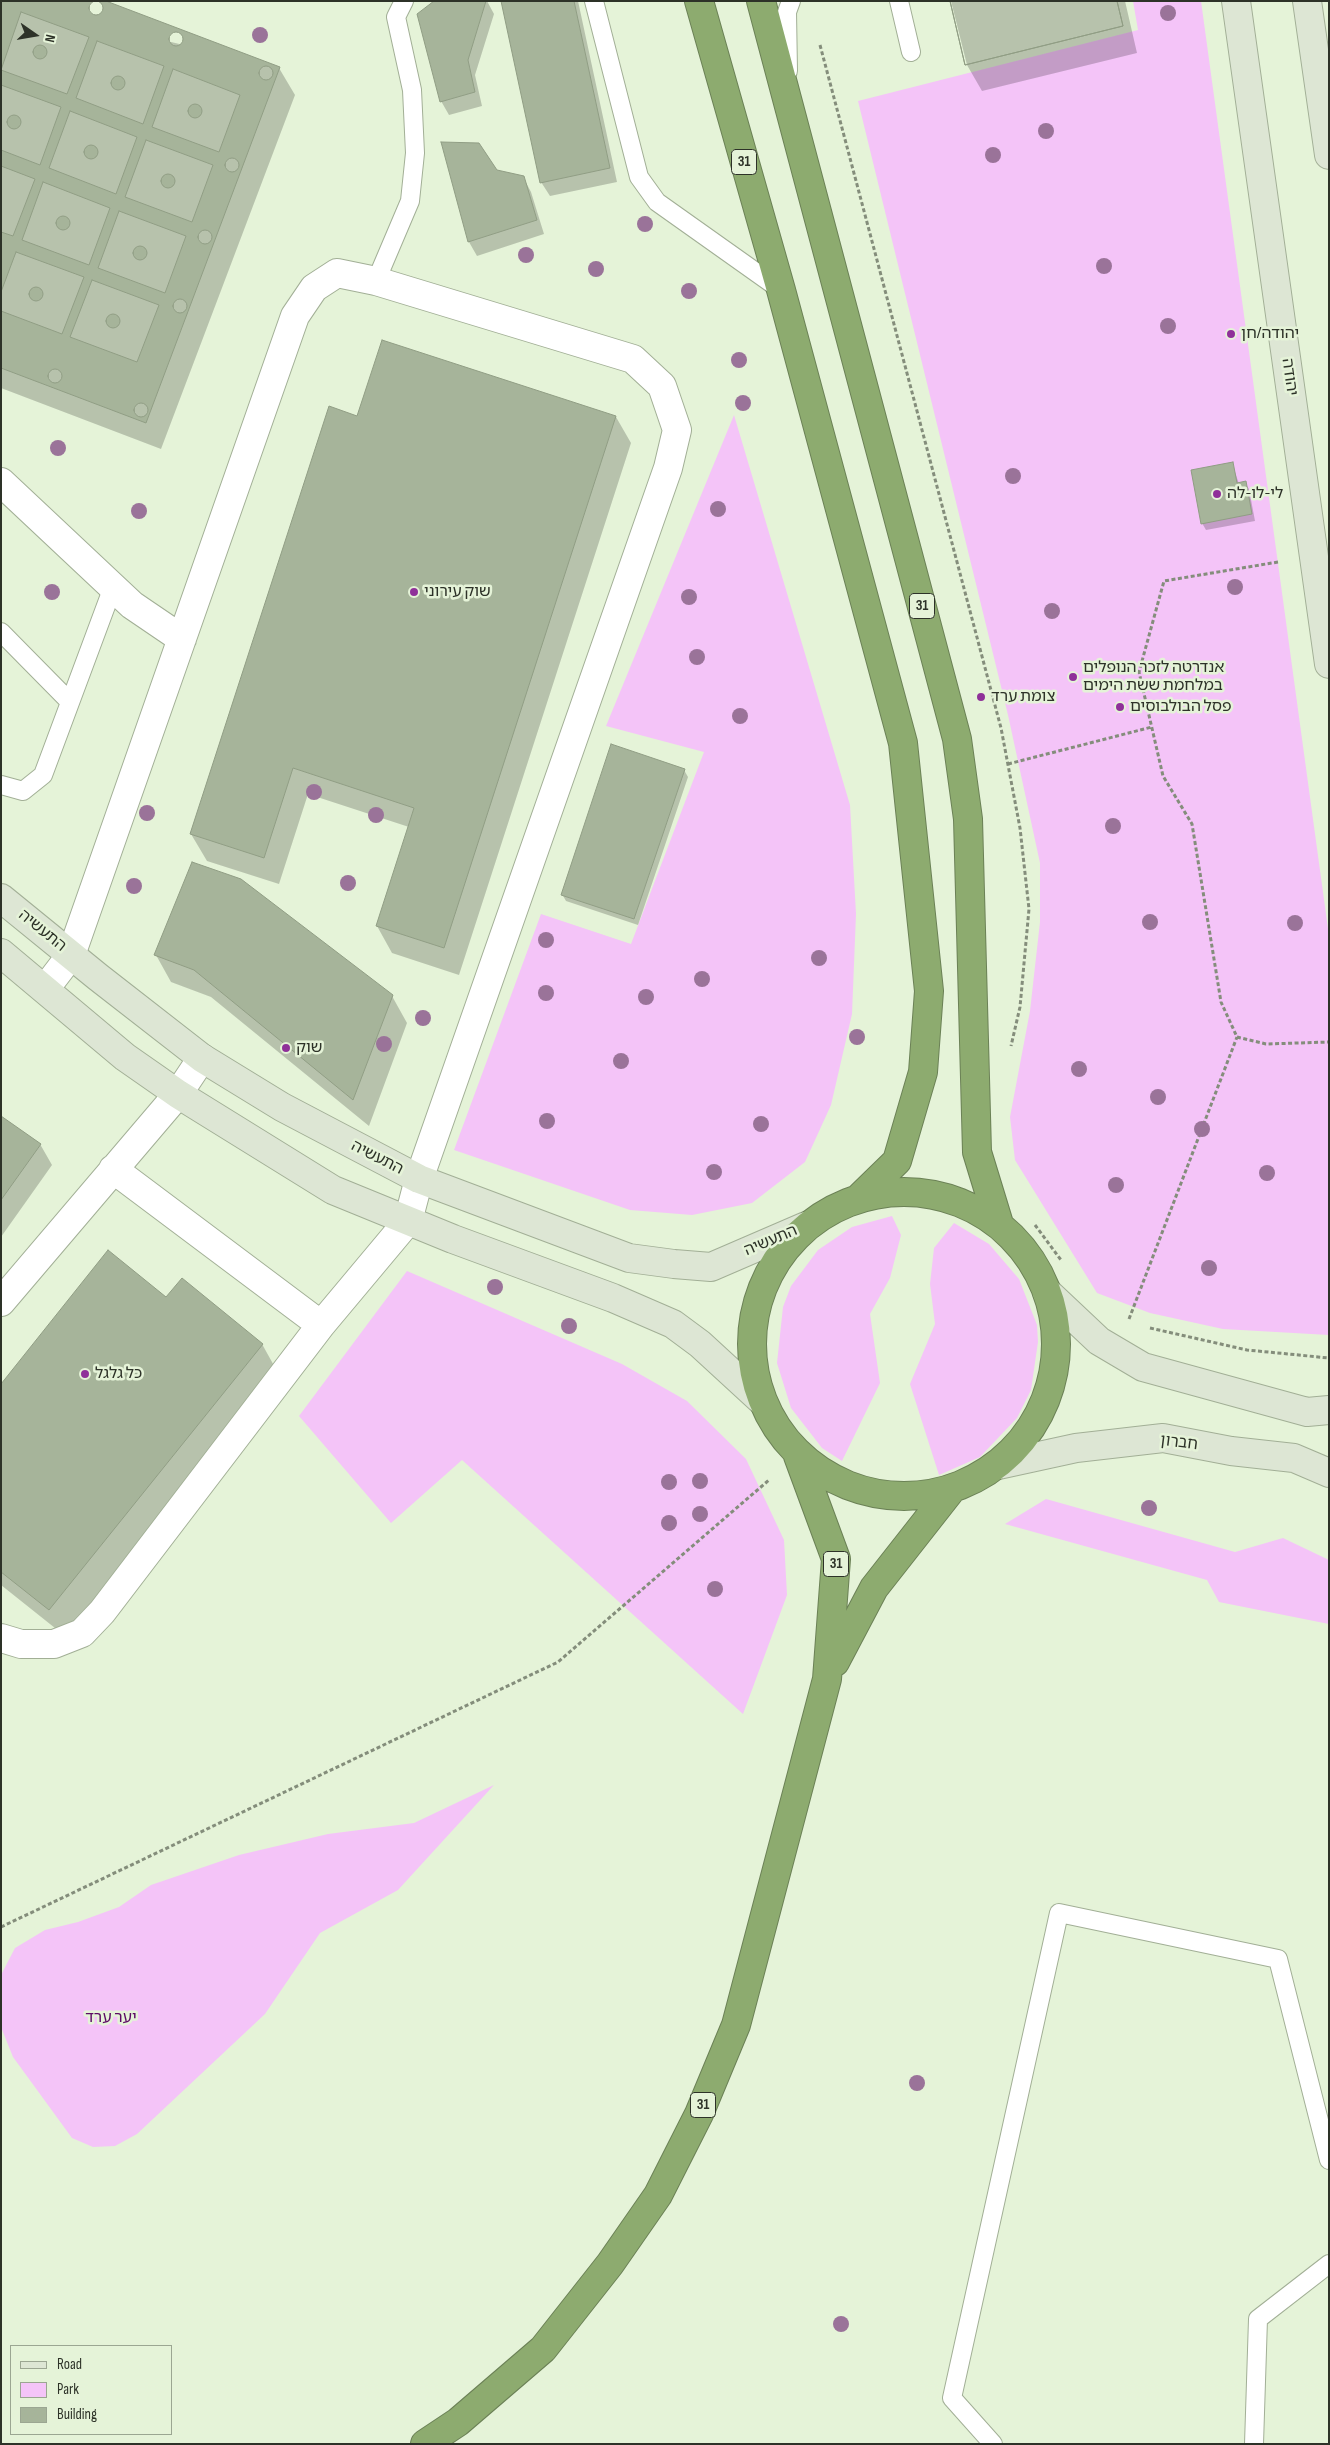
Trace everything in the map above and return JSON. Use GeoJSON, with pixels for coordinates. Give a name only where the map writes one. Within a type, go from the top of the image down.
{"type":"FeatureCollection","features":[{"type":"Feature","properties":{"kind":"highway","name":"31"},"geometry":{"type":"LineString","coordinates":[[699,1],[781,290],[903,743],[929,991],[923,1072],[897,1160],[859,1198]]}},
{"type":"Feature","properties":{"kind":"highway","name":"31"},"geometry":{"type":"LineString","coordinates":[[761,1],[957,739],[968,819],[977,1152],[999,1224]]}},
{"type":"Feature","properties":{"kind":"highway","name":"31"},"geometry":{"type":"LineString","coordinates":[[908,1191],[956,1200],[999,1224],[1028,1254],[1047,1292],[1056,1329],[1055,1367],[1045,1404],[1025,1438],[998,1465],[951,1490],[911,1498],[870,1494],[831,1480],[798,1456],[777,1430],[762,1401],[751,1354],[756,1306],[775,1262],[806,1226],[831,1209],[859,1198],[908,1191]]}},
{"type":"Feature","properties":{"kind":"highway","name":"31"},"geometry":{"type":"LineString","coordinates":[[798,1456],[836,1559],[827,1680]]}},
{"type":"Feature","properties":{"kind":"highway","name":"31"},"geometry":{"type":"LineString","coordinates":[[426,2444],[458,2422],[543,2349],[610,2264],[658,2196],[700,2114],[736,2025],[827,1680],[848,1635],[874,1588],[951,1490]]}},
{"type":"Feature","properties":{"kind":"street","name":"יהודה"},"geometry":{"type":"LineString","coordinates":[[1236,1],[1313,556],[1324,601],[1329,664]]}},
{"type":"Feature","properties":{"kind":"street"},"geometry":{"type":"LineString","coordinates":[[1307,1],[1329,155]]}},
{"type":"Feature","properties":{"kind":"street"},"geometry":{"type":"LineString","coordinates":[[1,1638],[21,1644],[54,1644],[82,1633],[102,1612],[320,1325],[408,1221],[419,1179],[668,468],[677,430],[662,386],[633,358],[376,281],[337,272],[314,288],[295,316],[71,955],[45,989]]}},
{"type":"Feature","properties":{"kind":"street"},"geometry":{"type":"LineString","coordinates":[[1,482],[132,605],[182,639]]}},
{"type":"Feature","properties":{"kind":"street","name":"התעשיה"},"geometry":{"type":"LineString","coordinates":[[1,898],[202,1058],[291,1111],[419,1179],[629,1258],[674,1264],[711,1267],[806,1226]]}},
{"type":"Feature","properties":{"kind":"street"},"geometry":{"type":"LineString","coordinates":[[1,953],[125,1057],[178,1094],[332,1190],[408,1221],[613,1298],[673,1324],[700,1344],[762,1401]]}},
{"type":"Feature","properties":{"kind":"street"},"geometry":{"type":"LineString","coordinates":[[1,1302],[178,1094],[202,1058]]}},
{"type":"Feature","properties":{"kind":"street"},"geometry":{"type":"LineString","coordinates":[[113,1169],[320,1325]]}},
{"type":"Feature","properties":{"kind":"street"},"geometry":{"type":"LineString","coordinates":[[1047,1292],[1098,1341],[1143,1367],[1307,1412],[1329,1410]]}},
{"type":"Feature","properties":{"kind":"street","name":"חברון"},"geometry":{"type":"LineString","coordinates":[[998,1465],[1076,1448],[1163,1438],[1231,1451],[1294,1458],[1329,1473]]}},
{"type":"Feature","properties":{"kind":"lane"},"geometry":{"type":"LineString","coordinates":[[376,281],[410,201],[415,154],[412,90],[396,18],[404,1]]}},
{"type":"Feature","properties":{"kind":"lane"},"geometry":{"type":"LineString","coordinates":[[594,1],[639,178],[657,202],[781,290]]}},
{"type":"Feature","properties":{"kind":"lane"},"geometry":{"type":"LineString","coordinates":[[789,107],[787,12],[791,1]]}},
{"type":"Feature","properties":{"kind":"lane"},"geometry":{"type":"LineString","coordinates":[[899,1],[911,52]]}},
{"type":"Feature","properties":{"kind":"lane"},"geometry":{"type":"LineString","coordinates":[[1,786],[23,790],[43,775],[113,587]]}},
{"type":"Feature","properties":{"kind":"lane"},"geometry":{"type":"LineString","coordinates":[[1,632],[70,702]]}},
{"type":"Feature","properties":{"kind":"lane"},"geometry":{"type":"LineString","coordinates":[[993,2444],[952,2398],[1059,1913],[1278,1959],[1329,2160]]}},
{"type":"Feature","properties":{"kind":"lane"},"geometry":{"type":"LineString","coordinates":[[1254,2444],[1258,2319],[1329,2264]]}},
{"type":"Feature","properties":{"kind":"path"},"geometry":{"type":"LineString","coordinates":[[1127,1323],[1237,1037],[1221,1002],[1192,824],[1163,776],[1139,672],[1164,581],[1313,556]]}},
{"type":"Feature","properties":{"kind":"path"},"geometry":{"type":"LineString","coordinates":[[1008,764],[1152,727]]}},
{"type":"Feature","properties":{"kind":"path"},"geometry":{"type":"LineString","coordinates":[[1237,1037],[1266,1044],[1329,1042]]}},
{"type":"Feature","properties":{"kind":"path"},"geometry":{"type":"LineString","coordinates":[[1,1927],[558,1662],[798,1456]]}},
{"type":"Feature","properties":{"kind":"green space"},"geometry":{"type":"Polygon","coordinates":[[[1133,1],[1201,1],[1329,936],[1329,1335],[1223,1329],[1150,1313],[1097,1293],[1015,1160],[1010,1117],[1030,1011],[1040,922],[1040,863],[1008,715],[858,101],[1138,30],[1133,1]]]}},
{"type":"Feature","properties":{"kind":"green space"},"geometry":{"type":"Polygon","coordinates":[[[734,415],[850,805],[856,914],[852,1014],[831,1105],[805,1162],[752,1203],[692,1215],[630,1210],[454,1150],[541,914],[631,944],[704,752],[606,726],[734,415]]]}},
{"type":"Feature","properties":{"kind":"green space"},"geometry":{"type":"Polygon","coordinates":[[[892,1216],[901,1235],[890,1278],[870,1314],[880,1383],[842,1461],[822,1448],[791,1408],[777,1363],[783,1307],[791,1286],[818,1250],[852,1227],[892,1216]]]}},
{"type":"Feature","properties":{"kind":"green space"},"geometry":{"type":"Polygon","coordinates":[[[954,1223],[989,1244],[1019,1279],[1037,1325],[1038,1342],[1031,1390],[1017,1418],[980,1457],[939,1475],[910,1384],[935,1324],[930,1284],[934,1248],[954,1223]]]}},
{"type":"Feature","properties":{"kind":"green space"},"geometry":{"type":"Polygon","coordinates":[[[407,1271],[622,1364],[687,1401],[746,1459],[784,1540],[787,1595],[743,1714],[462,1460],[391,1523],[299,1416],[407,1271]]]}},
{"type":"Feature","properties":{"kind":"green space"},"geometry":{"type":"Polygon","coordinates":[[[1046,1499],[1235,1552],[1283,1538],[1329,1560],[1329,1624],[1219,1602],[1207,1580],[1005,1524],[1046,1499]]]}},
{"type":"Feature","properties":{"kind":"green space","name":"יער ערד"},"geometry":{"type":"Polygon","coordinates":[[[494,1785],[398,1890],[320,1933],[265,2014],[137,2134],[115,2146],[93,2147],[72,2138],[13,2057],[1,2027],[1,1975],[15,1948],[45,1930],[78,1922],[119,1907],[151,1885],[239,1855],[328,1834],[414,1823],[494,1785]]]}},
{"type":"Feature","properties":{"kind":"building"},"geometry":{"type":"Polygon","coordinates":[[[1,1],[106,1],[280,67],[146,423],[1,368],[1,1]]]}},
{"type":"Feature","properties":{"kind":"building"},"geometry":{"type":"Polygon","coordinates":[[[93,1],[99,1],[103,8],[99,15],[93,15],[89,11],[89,5],[93,1]]]}},
{"type":"Feature","properties":{"kind":"building"},"geometry":{"type":"Polygon","coordinates":[[[434,1],[486,1],[468,60],[475,92],[440,102],[417,14],[434,1]]]}},
{"type":"Feature","properties":{"kind":"building"},"geometry":{"type":"Polygon","coordinates":[[[501,1],[574,1],[610,168],[540,183],[501,1]]]}},
{"type":"Feature","properties":{"kind":"building"},"geometry":{"type":"Polygon","coordinates":[[[950,1],[1117,1],[1123,26],[965,65],[950,1]]]}},
{"type":"Feature","properties":{"kind":"building"},"geometry":{"type":"Polygon","coordinates":[[[950,1],[1117,1],[1123,26],[965,65],[950,1]]]}},
{"type":"Feature","properties":{"kind":"building"},"geometry":{"type":"Polygon","coordinates":[[[21,12],[89,37],[67,94],[1,70],[21,12]]]}},
{"type":"Feature","properties":{"kind":"building"},"geometry":{"type":"Polygon","coordinates":[[[173,32],[179,32],[183,39],[179,46],[173,46],[169,42],[169,36],[173,32]]]}},
{"type":"Feature","properties":{"kind":"building"},"geometry":{"type":"Polygon","coordinates":[[[97,41],[164,66],[143,124],[76,98],[97,41]]]}},
{"type":"Feature","properties":{"kind":"building"},"geometry":{"type":"Polygon","coordinates":[[[37,45],[43,45],[47,52],[43,59],[37,59],[33,55],[33,49],[37,45]]]}},
{"type":"Feature","properties":{"kind":"building"},"geometry":{"type":"Polygon","coordinates":[[[263,66],[269,66],[273,73],[269,80],[263,80],[259,76],[259,70],[263,66]]]}},
{"type":"Feature","properties":{"kind":"building"},"geometry":{"type":"Polygon","coordinates":[[[173,69],[240,95],[219,152],[152,127],[173,69]]]}},
{"type":"Feature","properties":{"kind":"building"},"geometry":{"type":"Polygon","coordinates":[[[115,76],[121,76],[125,83],[121,90],[115,90],[111,86],[111,80],[115,76]]]}},
{"type":"Feature","properties":{"kind":"building"},"geometry":{"type":"Polygon","coordinates":[[[1,85],[61,107],[40,165],[1,150],[1,85]]]}},
{"type":"Feature","properties":{"kind":"building"},"geometry":{"type":"Polygon","coordinates":[[[192,104],[198,104],[202,111],[198,118],[192,118],[188,114],[188,108],[192,104]]]}},
{"type":"Feature","properties":{"kind":"building"},"geometry":{"type":"Polygon","coordinates":[[[70,111],[137,137],[116,194],[49,168],[70,111]]]}},
{"type":"Feature","properties":{"kind":"building"},"geometry":{"type":"Polygon","coordinates":[[[11,115],[17,115],[21,122],[17,129],[11,129],[7,125],[7,119],[11,115]]]}},
{"type":"Feature","properties":{"kind":"building"},"geometry":{"type":"Polygon","coordinates":[[[146,140],[213,165],[192,222],[125,197],[146,140]]]}},
{"type":"Feature","properties":{"kind":"building"},"geometry":{"type":"Polygon","coordinates":[[[441,142],[479,143],[497,170],[524,176],[537,220],[468,242],[441,142]]]}},
{"type":"Feature","properties":{"kind":"building"},"geometry":{"type":"Polygon","coordinates":[[[88,145],[94,145],[98,152],[94,159],[88,159],[84,155],[84,149],[88,145]]]}},
{"type":"Feature","properties":{"kind":"building"},"geometry":{"type":"Polygon","coordinates":[[[229,158],[235,158],[239,165],[235,172],[229,172],[225,168],[225,162],[229,158]]]}},
{"type":"Feature","properties":{"kind":"building"},"geometry":{"type":"Polygon","coordinates":[[[1,166],[35,179],[13,236],[1,232],[1,166]]]}},
{"type":"Feature","properties":{"kind":"building"},"geometry":{"type":"Polygon","coordinates":[[[165,174],[171,174],[175,181],[171,188],[165,188],[161,184],[161,178],[165,174]]]}},
{"type":"Feature","properties":{"kind":"building"},"geometry":{"type":"Polygon","coordinates":[[[43,182],[110,208],[89,265],[22,240],[43,182]]]}},
{"type":"Feature","properties":{"kind":"building"},"geometry":{"type":"Polygon","coordinates":[[[119,211],[186,236],[165,293],[98,268],[119,211]]]}},
{"type":"Feature","properties":{"kind":"building"},"geometry":{"type":"Polygon","coordinates":[[[60,216],[66,216],[70,223],[66,230],[60,230],[56,226],[56,220],[60,216]]]}},
{"type":"Feature","properties":{"kind":"building"},"geometry":{"type":"Polygon","coordinates":[[[202,230],[208,230],[212,237],[208,244],[202,244],[198,240],[198,234],[202,230]]]}},
{"type":"Feature","properties":{"kind":"building"},"geometry":{"type":"Polygon","coordinates":[[[137,246],[143,246],[147,253],[143,260],[137,260],[133,256],[133,250],[137,246]]]}},
{"type":"Feature","properties":{"kind":"building"},"geometry":{"type":"Polygon","coordinates":[[[16,252],[84,277],[62,334],[1,311],[1,292],[16,252]]]}},
{"type":"Feature","properties":{"kind":"building"},"geometry":{"type":"Polygon","coordinates":[[[92,280],[159,305],[137,362],[70,337],[92,280]]]}},
{"type":"Feature","properties":{"kind":"building"},"geometry":{"type":"Polygon","coordinates":[[[33,287],[39,287],[43,294],[39,301],[33,301],[29,297],[29,291],[33,287]]]}},
{"type":"Feature","properties":{"kind":"building"},"geometry":{"type":"Polygon","coordinates":[[[177,299],[183,299],[187,306],[183,313],[177,313],[173,309],[173,303],[177,299]]]}},
{"type":"Feature","properties":{"kind":"building"},"geometry":{"type":"Polygon","coordinates":[[[110,314],[116,314],[120,321],[116,328],[110,328],[106,324],[106,318],[110,314]]]}},
{"type":"Feature","properties":{"kind":"building","name":"שוק עירוני"},"geometry":{"type":"Polygon","coordinates":[[[382,340],[616,416],[444,948],[376,926],[414,808],[293,768],[264,858],[190,834],[329,406],[357,416],[382,340]]]}},
{"type":"Feature","properties":{"kind":"building"},"geometry":{"type":"Polygon","coordinates":[[[52,369],[58,369],[62,376],[58,383],[52,383],[48,379],[48,373],[52,369]]]}},
{"type":"Feature","properties":{"kind":"building"},"geometry":{"type":"Polygon","coordinates":[[[138,403],[144,403],[148,410],[144,417],[138,417],[134,413],[134,407],[138,403]]]}},
{"type":"Feature","properties":{"kind":"building"},"geometry":{"type":"Polygon","coordinates":[[[1233,462],[1237,483],[1246,481],[1252,514],[1201,524],[1191,470],[1233,462]]]}},
{"type":"Feature","properties":{"kind":"building"},"geometry":{"type":"Polygon","coordinates":[[[611,744],[685,769],[634,919],[561,895],[611,744]]]}},
{"type":"Feature","properties":{"kind":"building"},"geometry":{"type":"Polygon","coordinates":[[[192,862],[241,879],[393,995],[353,1100],[194,970],[154,955],[192,862]]]}},
{"type":"Feature","properties":{"kind":"building"},"geometry":{"type":"Polygon","coordinates":[[[1,1116],[41,1144],[1,1200],[1,1116]]]}},
{"type":"Feature","properties":{"kind":"building"},"geometry":{"type":"Polygon","coordinates":[[[108,1250],[166,1297],[182,1278],[263,1344],[49,1610],[1,1572],[1,1384],[108,1250]]]}},
{"type":"Feature","properties":{"kind":"place","name":"יהודה/חן"},"geometry":{"type":"Point","coordinates":[1231,334]}},
{"type":"Feature","properties":{"kind":"place","name":"לי-לו-לה"},"geometry":{"type":"Point","coordinates":[1217,494]}},
{"type":"Feature","properties":{"kind":"place","name":"שוק עירוני"},"geometry":{"type":"Point","coordinates":[414,592]}},
{"type":"Feature","properties":{"kind":"place","name":"אנדרטה לזכר הנופלים במלחמת ששת הימים"},"geometry":{"type":"Point","coordinates":[1073,677]}},
{"type":"Feature","properties":{"kind":"place","name":"צומת ערד"},"geometry":{"type":"Point","coordinates":[981,697]}},
{"type":"Feature","properties":{"kind":"place","name":"פסל הבולבוסים"},"geometry":{"type":"Point","coordinates":[1120,707]}},
{"type":"Feature","properties":{"kind":"place","name":"שוק"},"geometry":{"type":"Point","coordinates":[286,1048]}},
{"type":"Feature","properties":{"kind":"place","name":"כל גלגל"},"geometry":{"type":"Point","coordinates":[85,1374]}}]}
